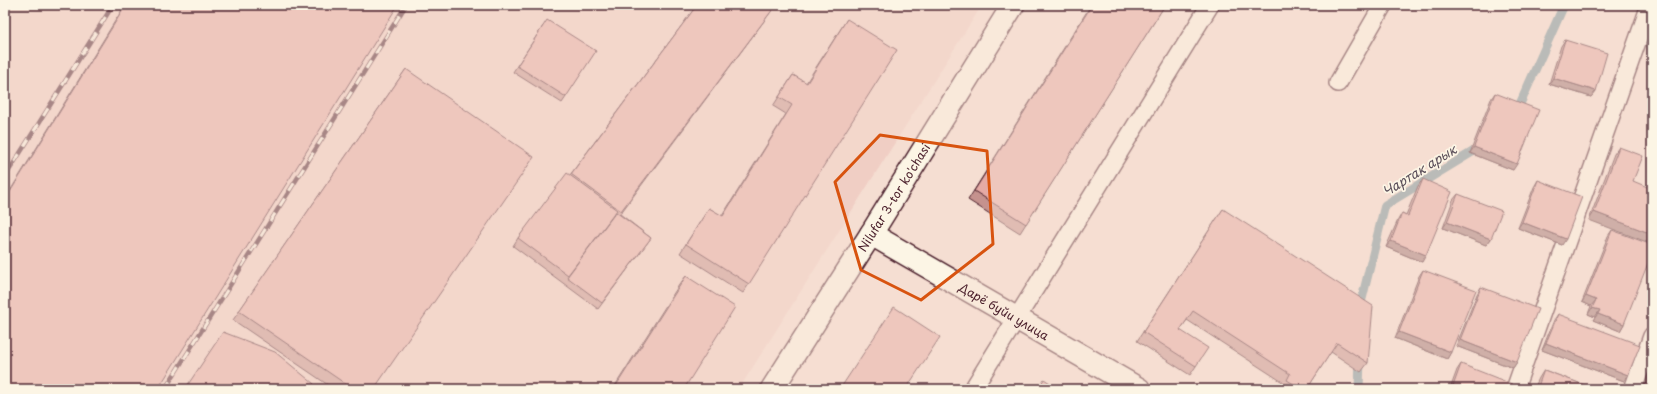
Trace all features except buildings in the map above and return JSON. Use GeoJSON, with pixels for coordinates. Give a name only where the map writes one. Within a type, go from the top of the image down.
{"type":"FeatureCollection","features":[{"type":"Feature","properties":{"kind":"street","name":"Nilufar 3-tor ko'chasi"},"geometry":{"type":"LineString","coordinates":[[772,389],[871,234],[1013,5]]}},
{"type":"Feature","properties":{"kind":"street","name":"Дарё буйи улица"},"geometry":{"type":"LineString","coordinates":[[871,234],[1139,389]]}},
{"type":"Feature","properties":{"kind":"lane"},"geometry":{"type":"LineString","coordinates":[[973,389],[1210,5]]}},
{"type":"Feature","properties":{"kind":"lane"},"geometry":{"type":"LineString","coordinates":[[1338,83],[1384,5]]}},
{"type":"Feature","properties":{"kind":"lane"},"geometry":{"type":"LineString","coordinates":[[1515,389],[1650,5]]}},
{"type":"Feature","properties":{"kind":"lane"},"geometry":{"type":"LineString","coordinates":[[1633,389],[1652,336]]}},
{"type":"Feature","properties":{"kind":"highlighted area"},"geometry":{"type":"Polygon","coordinates":[[[880,135],[987,151],[993,244],[921,300],[861,270],[835,182],[880,135]]]}},
{"type":"Feature","properties":{"kind":"shaded area"},"geometry":{"type":"Polygon","coordinates":[[[5,5],[982,5],[739,389],[5,389],[5,5]]]}},
{"type":"Feature","properties":{"kind":"waterway","name":"Чартак арык"},"geometry":{"type":"LineString","coordinates":[[1516,113],[1564,5]]}},
{"type":"Feature","properties":{"kind":"waterway","name":"Чартак арык"},"geometry":{"type":"LineString","coordinates":[[1361,310],[1361,303],[1385,205],[1479,148]]}},
{"type":"Feature","properties":{"kind":"waterway","name":"Чартак арык"},"geometry":{"type":"LineString","coordinates":[[1359,389],[1360,358]]}},
{"type":"Feature","properties":{"kind":"railway"},"geometry":{"type":"LineString","coordinates":[[5,177],[113,5]]}},
{"type":"Feature","properties":{"kind":"railway"},"geometry":{"type":"LineString","coordinates":[[165,389],[406,5]]}}]}
